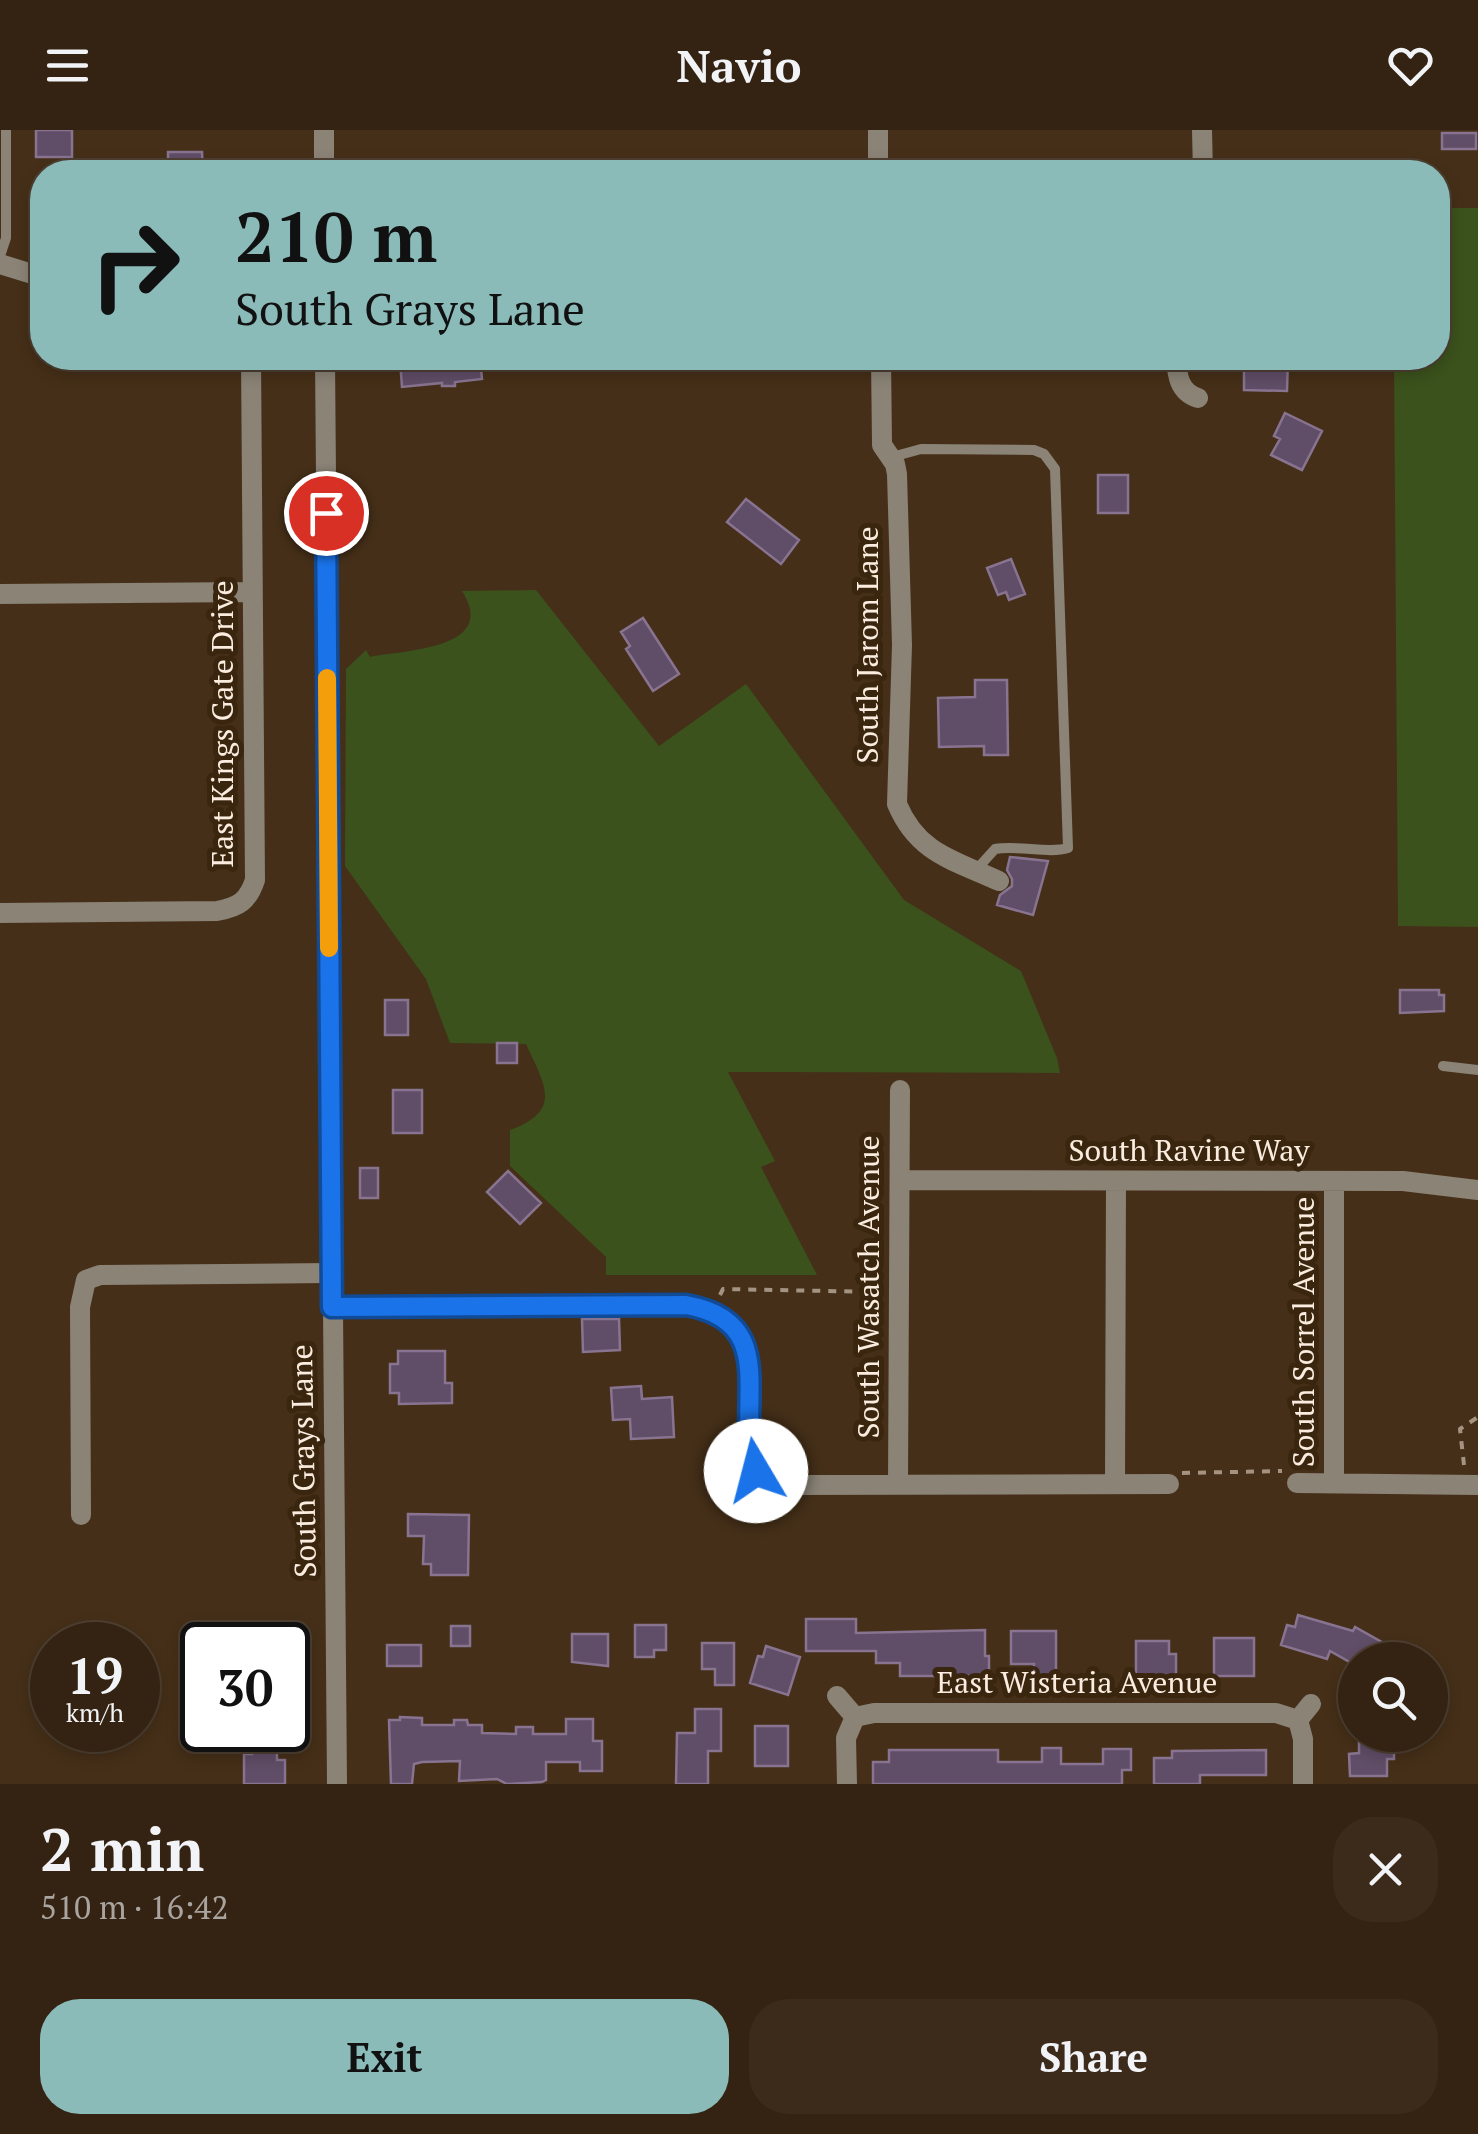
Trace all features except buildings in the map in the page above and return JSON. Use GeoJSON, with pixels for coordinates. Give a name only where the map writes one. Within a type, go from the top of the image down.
{"type":"FeatureCollection","features":[{"type":"Feature","properties":{"kind":"street"},"geometry":{"type":"LineString","coordinates":[[324,130],[324,160]]}},
{"type":"Feature","properties":{"kind":"street"},"geometry":{"type":"LineString","coordinates":[[878,130],[878,160]]}},
{"type":"Feature","properties":{"kind":"street"},"geometry":{"type":"LineString","coordinates":[[1202,130],[1202,160]]}},
{"type":"Feature","properties":{"kind":"street"},"geometry":{"type":"LineString","coordinates":[[0,264],[30,273]]}},
{"type":"Feature","properties":{"kind":"street","name":"East Kings Gate Drive"},"geometry":{"type":"LineString","coordinates":[[0,912],[217,911],[236,908],[250,895],[254,880],[251,370]]}},
{"type":"Feature","properties":{"kind":"street","name":"South Grays Lane"},"geometry":{"type":"LineString","coordinates":[[325,370],[337,1784]]}},
{"type":"Feature","properties":{"kind":"street","name":"South Jarom Lane"},"geometry":{"type":"LineString","coordinates":[[881,370],[882,445],[898,474],[902,644],[897,804],[906,827],[931,850],[1000,881]]}},
{"type":"Feature","properties":{"kind":"street"},"geometry":{"type":"LineString","coordinates":[[1177,370],[1188,396],[1198,398]]}},
{"type":"Feature","properties":{"kind":"street"},"geometry":{"type":"LineString","coordinates":[[0,594],[252,592]]}},
{"type":"Feature","properties":{"kind":"street","name":"South Wasatch Avenue"},"geometry":{"type":"LineString","coordinates":[[898,1484],[900,1090]]}},
{"type":"Feature","properties":{"kind":"street","name":"South Ravine Way"},"geometry":{"type":"LineString","coordinates":[[900,1180],[1403,1181],[1478,1190]]}},
{"type":"Feature","properties":{"kind":"street"},"geometry":{"type":"LineString","coordinates":[[1115,1484],[1116,1180]]}},
{"type":"Feature","properties":{"kind":"street","name":"South Sorrel Avenue"},"geometry":{"type":"LineString","coordinates":[[1334,1181],[1334,1484]]}},
{"type":"Feature","properties":{"kind":"street"},"geometry":{"type":"LineString","coordinates":[[81,1515],[80,1308],[86,1280],[100,1275],[332,1273]]}},
{"type":"Feature","properties":{"kind":"street"},"geometry":{"type":"LineString","coordinates":[[332,1307],[686,1305],[710,1312],[738,1332],[748,1350],[749,1436],[756,1471],[785,1485],[1169,1484]]}},
{"type":"Feature","properties":{"kind":"street"},"geometry":{"type":"LineString","coordinates":[[1297,1484],[1472,1485]]}},
{"type":"Feature","properties":{"kind":"street"},"geometry":{"type":"LineString","coordinates":[[837,1696],[856,1717],[846,1738],[847,1784]]}},
{"type":"Feature","properties":{"kind":"street","name":"East Wisteria Avenue"},"geometry":{"type":"LineString","coordinates":[[856,1717],[894,1713],[1304,1712],[1303,1784]]}},
{"type":"Feature","properties":{"kind":"lane"},"geometry":{"type":"LineString","coordinates":[[0,256],[6,238],[6,130]]}},
{"type":"Feature","properties":{"kind":"lane"},"geometry":{"type":"LineString","coordinates":[[891,458],[921,450],[1034,450],[1044,454],[1055,468],[1068,848],[994,849],[976,870]]}},
{"type":"Feature","properties":{"kind":"lane"},"geometry":{"type":"LineString","coordinates":[[1442,1066],[1478,1070]]}},
{"type":"Feature","properties":{"kind":"path"},"geometry":{"type":"LineString","coordinates":[[710,1312],[723,1289],[899,1293]]}},
{"type":"Feature","properties":{"kind":"path"},"geometry":{"type":"LineString","coordinates":[[1472,1485],[1459,1434],[1464,1424],[1478,1417]]}},
{"type":"Feature","properties":{"kind":"path"},"geometry":{"type":"LineString","coordinates":[[1169,1484],[1183,1472],[1282,1471],[1297,1484]]}},
{"type":"Feature","properties":{"kind":"green space"},"geometry":{"type":"Polygon","coordinates":[[[1450,208],[1478,208],[1478,927],[1398,926],[1394,370],[1450,370],[1450,208]]]}},
{"type":"Feature","properties":{"kind":"green space"},"geometry":{"type":"Polygon","coordinates":[[[536,590],[659,746],[746,684],[904,900],[1021,971],[1057,1058],[1060,1073],[728,1072],[775,1161],[761,1167],[817,1275],[606,1275],[606,1257],[510,1166],[510,1130],[538,1114],[544,1105],[543,1084],[526,1044],[450,1043],[426,979],[345,866],[346,669],[366,650],[370,657],[405,652],[459,636],[468,625],[470,610],[462,591],[536,590]]]}},
{"type":"Feature","properties":{"kind":"slow traffic"},"geometry":{"type":"LineString","coordinates":[[327,678],[329,948]]}},
{"type":"Feature","properties":{"kind":"route"},"geometry":{"type":"LineString","coordinates":[[326,513],[332,1307],[702,1308],[738,1332],[748,1350],[750,1456],[756,1471]]}}]}
